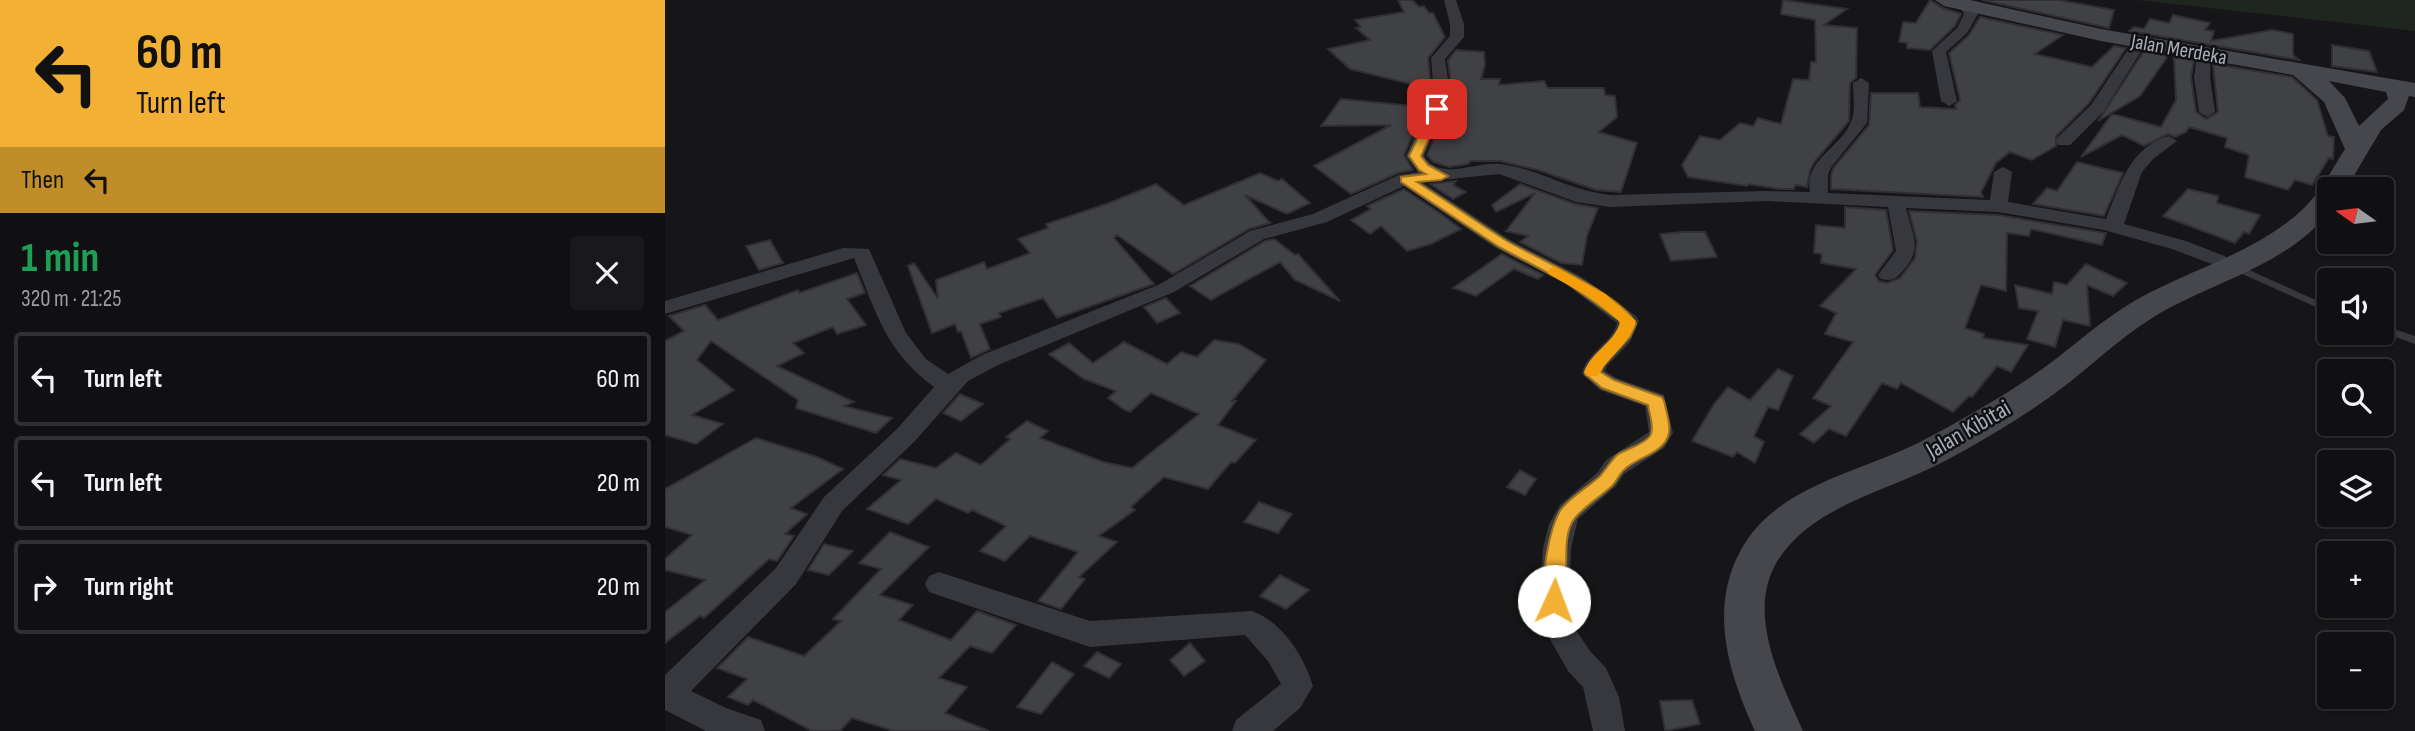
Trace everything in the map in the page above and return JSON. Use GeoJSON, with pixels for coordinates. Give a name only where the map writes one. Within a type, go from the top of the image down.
{"type":"FeatureCollection","features":[{"type":"Feature","properties":{"kind":"street"},"geometry":{"type":"LineString","coordinates":[[1441,176],[1423,167],[1415,156],[1442,93],[1438,58],[1457,37],[1457,24],[1450,0]]}},
{"type":"Feature","properties":{"kind":"street","name":"Jalan Merdeka"},"geometry":{"type":"LineString","coordinates":[[1944,0],[2140,42],[2406,89]]}},
{"type":"Feature","properties":{"kind":"street"},"geometry":{"type":"LineString","coordinates":[[1949,101],[1938,51],[1952,42],[1969,21],[1971,13],[1967,7]]}},
{"type":"Feature","properties":{"kind":"street"},"geometry":{"type":"LineString","coordinates":[[2064,141],[2077,132],[2115,83],[2140,42]]}},
{"type":"Feature","properties":{"kind":"street"},"geometry":{"type":"LineString","coordinates":[[2204,54],[2202,78],[2207,112]]}},
{"type":"Feature","properties":{"kind":"street"},"geometry":{"type":"LineString","coordinates":[[2297,71],[2315,81],[2339,103],[2358,150]]}},
{"type":"Feature","properties":{"kind":"street"},"geometry":{"type":"LineString","coordinates":[[1820,197],[1817,178],[1820,167],[1852,136],[1861,118],[1861,83]]}},
{"type":"Feature","properties":{"kind":"street"},"geometry":{"type":"LineString","coordinates":[[2341,177],[2371,127],[2396,105],[2406,89]]}},
{"type":"Feature","properties":{"kind":"street"},"geometry":{"type":"LineString","coordinates":[[2113,226],[2134,171],[2147,155],[2169,141]]}},
{"type":"Feature","properties":{"kind":"street"},"geometry":{"type":"LineString","coordinates":[[749,731],[719,721],[666,695],[786,576],[833,504],[906,435],[948,386],[990,360],[1167,288],[1209,266],[1257,234],[1320,218],[1405,179],[1499,169],[1582,198],[1610,201],[1705,197],[1820,197],[1998,206],[2113,226],[2179,245],[2230,265]]}},
{"type":"Feature","properties":{"kind":"street"},"geometry":{"type":"LineString","coordinates":[[1998,206],[2003,172]]}},
{"type":"Feature","properties":{"kind":"street"},"geometry":{"type":"LineString","coordinates":[[1405,179],[1503,244],[1581,286],[1628,321],[1625,334],[1595,364],[1593,374],[1608,384],[1656,401],[1661,433],[1655,442],[1615,467],[1608,479],[1569,512],[1562,524],[1555,572],[1554,601],[1562,634],[1579,661],[1595,678],[1603,697],[1609,731]]}},
{"type":"Feature","properties":{"kind":"street"},"geometry":{"type":"LineString","coordinates":[[1888,275],[1904,258],[1906,251],[1896,202]]}},
{"type":"Feature","properties":{"kind":"street","name":"Jalan Kibitai"},"geometry":{"type":"LineString","coordinates":[[1779,731],[1757,683],[1745,644],[1742,614],[1754,563],[1765,543],[1786,522],[1813,505],[1947,443],[2048,382],[2147,308],[2298,227],[2317,210]]}},
{"type":"Feature","properties":{"kind":"street"},"geometry":{"type":"LineString","coordinates":[[665,308],[850,252],[862,253],[896,335],[918,365],[948,386]]}},
{"type":"Feature","properties":{"kind":"street"},"geometry":{"type":"LineString","coordinates":[[939,584],[1090,634],[1252,624],[1266,635],[1296,679],[1297,686],[1289,698],[1248,731]]}},
{"type":"Feature","properties":{"kind":"lane"},"geometry":{"type":"LineString","coordinates":[[2230,265],[2317,305]]}},
{"type":"Feature","properties":{"kind":"lane"},"geometry":{"type":"LineString","coordinates":[[2394,333],[2415,340]]}},
{"type":"Feature","properties":{"kind":"shaded area"},"geometry":{"type":"Polygon","coordinates":[[[2137,0],[2415,0],[2415,31],[2137,0]]]}},
{"type":"Feature","properties":{"kind":"building"},"geometry":{"type":"Polygon","coordinates":[[[1398,0],[1412,0],[1419,7],[1424,6],[1429,13],[1433,13],[1445,37],[1428,58],[1431,89],[1350,69],[1328,49],[1370,40],[1356,28],[1361,27],[1355,20],[1404,12],[1398,0]]]}},
{"type":"Feature","properties":{"kind":"building"},"geometry":{"type":"Polygon","coordinates":[[[1783,0],[1847,9],[1824,25],[1857,28],[1856,78],[1850,83],[1849,121],[1815,161],[1810,170],[1807,187],[1795,185],[1794,189],[1779,189],[1688,177],[1682,165],[1700,136],[1720,140],[1740,123],[1753,126],[1758,118],[1781,124],[1793,79],[1809,80],[1811,62],[1816,62],[1815,20],[1781,14],[1783,0]]]}},
{"type":"Feature","properties":{"kind":"building"},"geometry":{"type":"Polygon","coordinates":[[[1930,0],[1961,14],[1955,26],[1930,50],[1907,48],[1907,43],[1899,42],[1903,22],[1916,23],[1930,0]]]}},
{"type":"Feature","properties":{"kind":"building"},"geometry":{"type":"Polygon","coordinates":[[[1982,0],[2059,0],[2114,10],[2109,28],[1982,0]]]}},
{"type":"Feature","properties":{"kind":"building"},"geometry":{"type":"Polygon","coordinates":[[[2173,15],[2210,23],[2205,30],[2214,31],[2211,41],[2272,30],[2293,34],[2293,55],[2299,60],[2129,31],[2134,27],[2144,29],[2150,19],[2169,23],[2173,15]]]}},
{"type":"Feature","properties":{"kind":"building"},"geometry":{"type":"Polygon","coordinates":[[[1980,17],[2063,35],[2035,54],[2092,67],[2114,46],[2126,48],[2089,103],[2056,136],[2056,146],[2032,160],[2010,152],[1996,163],[1981,192],[1983,197],[1831,189],[1834,167],[1869,125],[1871,93],[1918,93],[1920,107],[1956,109],[1955,105],[1960,100],[1949,53],[1969,35],[1980,17]]]}},
{"type":"Feature","properties":{"kind":"building"},"geometry":{"type":"Polygon","coordinates":[[[2332,45],[2369,51],[2377,72],[2332,66],[2332,45]]]}},
{"type":"Feature","properties":{"kind":"building"},"geometry":{"type":"Polygon","coordinates":[[[1456,50],[1484,52],[1485,65],[1481,79],[1500,79],[1499,85],[1544,81],[1548,88],[1604,88],[1605,95],[1615,96],[1617,117],[1599,132],[1637,143],[1621,192],[1596,190],[1538,170],[1500,161],[1471,161],[1468,164],[1449,167],[1433,162],[1427,155],[1452,94],[1448,60],[1456,50]]]}},
{"type":"Feature","properties":{"kind":"building"},"geometry":{"type":"Polygon","coordinates":[[[2144,51],[2168,56],[2140,96],[2098,121],[2144,51]]]}},
{"type":"Feature","properties":{"kind":"building"},"geometry":{"type":"Polygon","coordinates":[[[2174,57],[2194,60],[2191,77],[2196,112],[2206,119],[2218,112],[2213,64],[2292,77],[2317,100],[2328,136],[2334,137],[2333,159],[2329,158],[2312,185],[2295,180],[2288,190],[2245,177],[2249,155],[2225,147],[2227,138],[2189,127],[2186,132],[2175,137],[2168,134],[2144,146],[2122,135],[2081,157],[2112,114],[2161,127],[2176,100],[2174,57]]]}},
{"type":"Feature","properties":{"kind":"building"},"geometry":{"type":"Polygon","coordinates":[[[1341,99],[1425,107],[1404,155],[1413,170],[1398,173],[1351,194],[1314,166],[1391,125],[1321,126],[1341,99]]]}},
{"type":"Feature","properties":{"kind":"building"},"geometry":{"type":"Polygon","coordinates":[[[2077,162],[2123,173],[2104,216],[2033,204],[2047,188],[2057,191],[2077,162]]]}},
{"type":"Feature","properties":{"kind":"building"},"geometry":{"type":"Polygon","coordinates":[[[1260,173],[1278,181],[1282,179],[1310,203],[1287,214],[1245,195],[1270,223],[1249,229],[1173,274],[1117,235],[1114,238],[1154,284],[1057,318],[1043,298],[999,313],[1001,317],[980,324],[990,349],[971,358],[961,331],[958,332],[955,324],[932,333],[908,266],[914,263],[938,299],[936,280],[984,262],[987,269],[1030,253],[1018,239],[1048,228],[1046,224],[1156,184],[1184,205],[1260,173]]]}},
{"type":"Feature","properties":{"kind":"building"},"geometry":{"type":"Polygon","coordinates":[[[1456,181],[1453,185],[1466,192],[1453,199],[1430,184],[1456,181]]]}},
{"type":"Feature","properties":{"kind":"building"},"geometry":{"type":"Polygon","coordinates":[[[1520,184],[1575,204],[1598,208],[1587,236],[1582,265],[1561,263],[1520,242],[1528,236],[1506,231],[1535,193],[1496,212],[1492,205],[1520,184]]]}},
{"type":"Feature","properties":{"kind":"building"},"geometry":{"type":"Polygon","coordinates":[[[1404,189],[1461,229],[1431,244],[1407,251],[1381,226],[1370,234],[1351,220],[1371,209],[1367,206],[1404,189]]]}},
{"type":"Feature","properties":{"kind":"building"},"geometry":{"type":"Polygon","coordinates":[[[2188,189],[2218,196],[2217,203],[2260,215],[2249,234],[2244,232],[2235,243],[2163,216],[2188,189]]]}},
{"type":"Feature","properties":{"kind":"building"},"geometry":{"type":"Polygon","coordinates":[[[1845,207],[1886,210],[1893,250],[1875,275],[1879,281],[1887,283],[1900,278],[1915,258],[1917,242],[1909,211],[1998,215],[2106,233],[2102,245],[2031,229],[2029,236],[2007,233],[2006,291],[1981,285],[1965,328],[1984,334],[1983,338],[2028,345],[2011,372],[1997,366],[1972,397],[1969,396],[1953,412],[1901,383],[1897,389],[1882,383],[1846,436],[1829,429],[1814,443],[1800,434],[1831,406],[1813,398],[1853,342],[1825,334],[1836,313],[1820,306],[1856,269],[1821,263],[1822,254],[1814,253],[1816,225],[1845,228],[1845,207]]]}},
{"type":"Feature","properties":{"kind":"building"},"geometry":{"type":"Polygon","coordinates":[[[1705,232],[1717,257],[1671,261],[1660,234],[1705,232]]]}},
{"type":"Feature","properties":{"kind":"building"},"geometry":{"type":"Polygon","coordinates":[[[1274,239],[1295,255],[1298,254],[1340,301],[1295,280],[1280,262],[1211,300],[1190,286],[1265,241],[1274,239]]]}},
{"type":"Feature","properties":{"kind":"building"},"geometry":{"type":"Polygon","coordinates":[[[770,240],[783,263],[759,270],[746,246],[770,240]]]}},
{"type":"Feature","properties":{"kind":"building"},"geometry":{"type":"Polygon","coordinates":[[[1502,254],[1543,275],[1538,279],[1514,269],[1476,296],[1453,288],[1502,254]]]}},
{"type":"Feature","properties":{"kind":"building"},"geometry":{"type":"Polygon","coordinates":[[[2086,264],[2127,283],[2113,296],[2087,285],[2090,326],[2063,320],[2055,347],[2027,339],[2038,311],[2019,308],[2015,285],[2052,294],[2054,282],[2067,285],[2086,264]]]}},
{"type":"Feature","properties":{"kind":"building"},"geometry":{"type":"Polygon","coordinates":[[[857,273],[865,293],[847,299],[866,325],[837,334],[833,327],[793,343],[804,353],[777,366],[854,402],[844,406],[892,418],[876,433],[796,408],[798,400],[711,341],[697,360],[734,390],[692,415],[723,424],[696,444],[665,435],[665,341],[684,331],[669,316],[705,305],[718,320],[798,290],[799,293],[857,273]]]}},
{"type":"Feature","properties":{"kind":"building"},"geometry":{"type":"Polygon","coordinates":[[[1166,298],[1180,313],[1157,323],[1144,307],[1166,298]]]}},
{"type":"Feature","properties":{"kind":"building"},"geometry":{"type":"Polygon","coordinates":[[[1214,340],[1239,344],[1266,360],[1232,401],[1236,401],[1218,425],[1256,440],[1235,463],[1231,462],[1208,489],[1164,477],[1131,507],[1135,510],[1099,536],[1117,542],[1079,577],[1085,579],[1061,609],[1038,601],[1078,552],[1030,536],[1005,561],[980,551],[1006,526],[972,510],[968,513],[936,499],[908,524],[867,509],[901,480],[883,475],[900,459],[936,468],[956,453],[981,465],[1010,439],[1006,437],[1027,421],[1048,431],[1040,438],[1103,462],[1132,468],[1199,414],[1151,393],[1130,412],[1108,398],[1116,391],[1084,379],[1049,354],[1069,343],[1093,363],[1124,342],[1167,364],[1181,352],[1197,357],[1214,340]]]}},
{"type":"Feature","properties":{"kind":"building"},"geometry":{"type":"Polygon","coordinates":[[[1778,369],[1793,376],[1778,410],[1768,407],[1754,436],[1764,442],[1755,463],[1737,452],[1733,457],[1692,441],[1714,404],[1728,387],[1750,400],[1778,369]]]}},
{"type":"Feature","properties":{"kind":"building"},"geometry":{"type":"Polygon","coordinates":[[[960,394],[983,404],[961,421],[943,413],[960,394]]]}},
{"type":"Feature","properties":{"kind":"building"},"geometry":{"type":"Polygon","coordinates":[[[756,438],[817,457],[843,469],[791,508],[807,514],[785,534],[794,536],[777,561],[769,559],[704,618],[700,616],[665,643],[665,612],[705,580],[665,570],[665,559],[692,535],[665,527],[665,489],[756,438]]]}},
{"type":"Feature","properties":{"kind":"building"},"geometry":{"type":"Polygon","coordinates":[[[1520,470],[1536,479],[1525,495],[1507,487],[1520,470]]]}},
{"type":"Feature","properties":{"kind":"building"},"geometry":{"type":"Polygon","coordinates":[[[1259,502],[1292,514],[1278,533],[1244,522],[1259,502]]]}},
{"type":"Feature","properties":{"kind":"building"},"geometry":{"type":"Polygon","coordinates":[[[890,532],[929,547],[880,595],[913,605],[899,620],[951,640],[977,611],[1016,625],[992,653],[970,646],[939,678],[967,687],[945,713],[989,731],[894,731],[852,718],[840,731],[812,731],[753,700],[748,705],[728,697],[747,679],[717,668],[748,637],[804,656],[841,621],[833,619],[881,569],[859,563],[890,532]]]}},
{"type":"Feature","properties":{"kind":"building"},"geometry":{"type":"Polygon","coordinates":[[[824,544],[853,551],[829,575],[808,570],[824,544]]]}},
{"type":"Feature","properties":{"kind":"building"},"geometry":{"type":"Polygon","coordinates":[[[1280,575],[1309,590],[1286,609],[1260,596],[1280,575]]]}},
{"type":"Feature","properties":{"kind":"building"},"geometry":{"type":"Polygon","coordinates":[[[1190,643],[1205,661],[1184,676],[1170,660],[1190,643]]]}},
{"type":"Feature","properties":{"kind":"building"},"geometry":{"type":"Polygon","coordinates":[[[1097,652],[1121,664],[1109,678],[1084,666],[1097,652]]]}},
{"type":"Feature","properties":{"kind":"building"},"geometry":{"type":"Polygon","coordinates":[[[1052,662],[1074,674],[1041,714],[1017,707],[1052,662]]]}},
{"type":"Feature","properties":{"kind":"building"},"geometry":{"type":"Polygon","coordinates":[[[1692,700],[1700,724],[1665,731],[1660,701],[1692,700]]]}},
{"type":"Feature","properties":{"kind":"slow traffic"},"geometry":{"type":"LineString","coordinates":[[1554,271],[1599,297],[1628,321],[1625,334],[1595,364],[1593,372]]}},
{"type":"Feature","properties":{"kind":"route"},"geometry":{"type":"LineString","coordinates":[[1437,109],[1415,156],[1423,167],[1441,176],[1405,179],[1503,244],[1573,280],[1625,317],[1628,324],[1625,334],[1595,364],[1593,374],[1595,378],[1608,384],[1656,401],[1661,433],[1655,442],[1615,467],[1608,479],[1569,512],[1562,524],[1557,548],[1554,601]]}}]}
